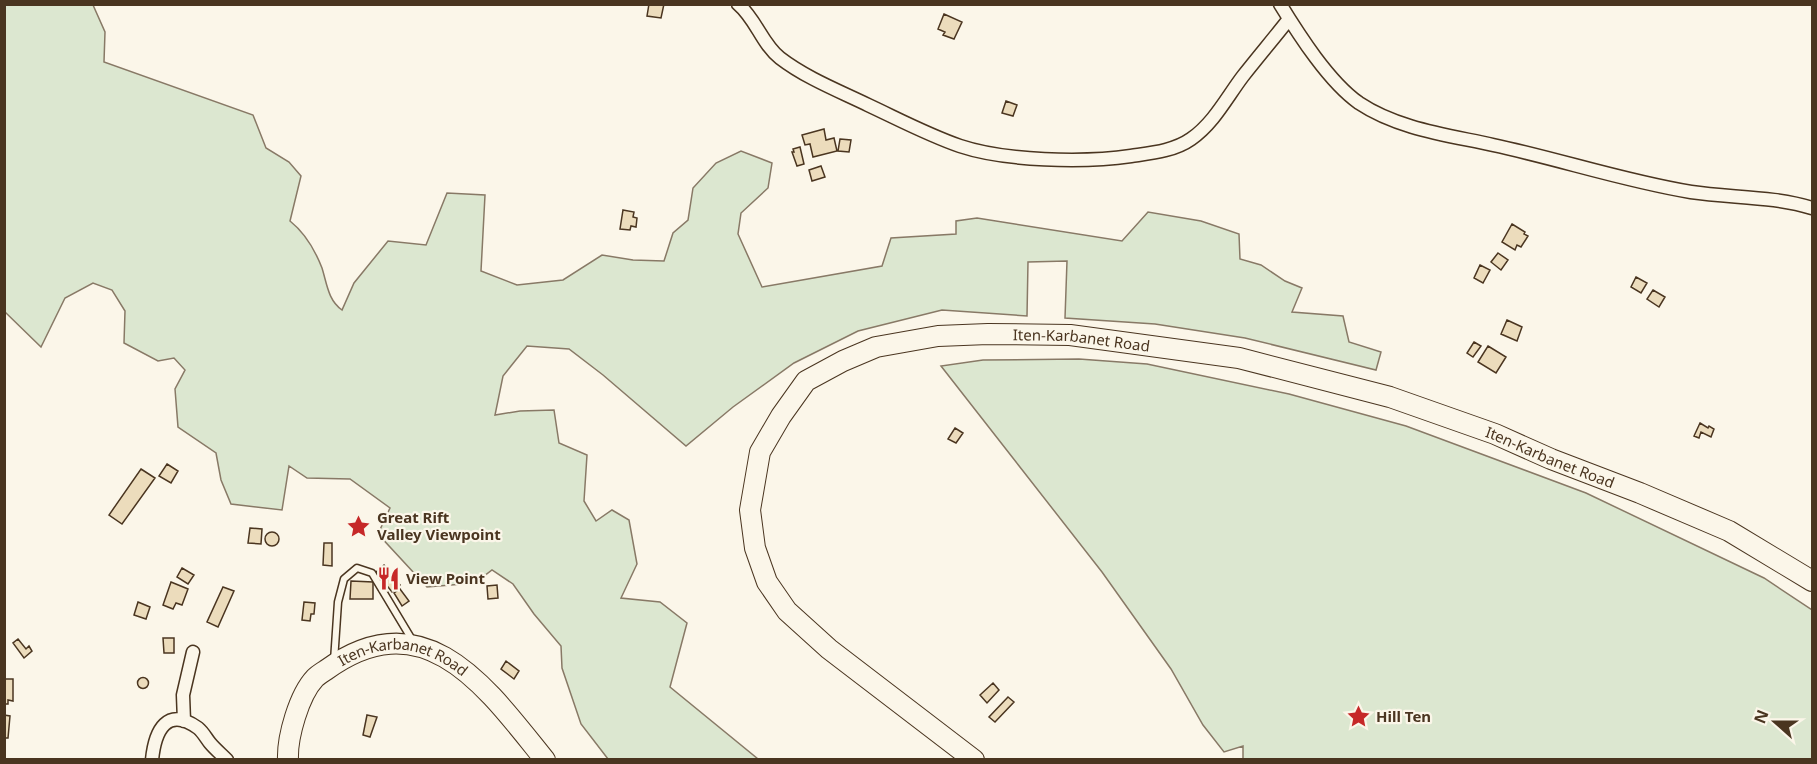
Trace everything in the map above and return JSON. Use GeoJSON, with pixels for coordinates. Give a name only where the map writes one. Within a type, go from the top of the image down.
{"type":"FeatureCollection","features":[{"type":"Feature","properties":{"kind":"main road","name":"Iten-Karbanet Road"},"geometry":{"type":"LineString","coordinates":[[974,759],[829,650],[787,611],[767,582],[755,548],[750,510],[760,452],[781,416],[806,381],[843,361],[876,347],[938,336],[1070,335],[1239,358],[1390,398],[1495,434],[1729,531],[1812,581]]}},
{"type":"Feature","properties":{"kind":"main road","name":"Iten-Karbanet Road"},"geometry":{"type":"LineString","coordinates":[[288,759],[287,744],[299,706],[315,678],[341,659],[375,646],[394,643],[423,646],[458,665],[492,695],[545,759]]}},
{"type":"Feature","properties":{"kind":"street"},"geometry":{"type":"LineString","coordinates":[[738,4],[752,19],[766,42],[778,56],[790,65],[840,92],[931,134],[961,146],[996,155],[1102,160],[1166,150],[1190,139],[1210,123],[1289,19]]}},
{"type":"Feature","properties":{"kind":"street"},"geometry":{"type":"LineString","coordinates":[[1280,4],[1330,74],[1359,102],[1386,117],[1415,128],[1692,192],[1792,202],[1812,208]]}},
{"type":"Feature","properties":{"kind":"street"},"geometry":{"type":"LineString","coordinates":[[184,721],[183,695],[193,652]]}},
{"type":"Feature","properties":{"kind":"street"},"geometry":{"type":"LineString","coordinates":[[152,759],[163,724],[170,719],[184,721],[200,729],[211,744],[227,759]]}},
{"type":"Feature","properties":{"kind":"lane"},"geometry":{"type":"LineString","coordinates":[[334,665],[338,602],[344,579],[357,568],[372,573],[416,646]]}},
{"type":"Feature","properties":{"kind":"green space"},"geometry":{"type":"Polygon","coordinates":[[[4,5],[93,5],[105,32],[104,62],[253,115],[266,148],[289,162],[301,176],[290,221],[313,248],[331,297],[342,310],[354,283],[388,241],[426,245],[447,193],[485,195],[481,271],[517,285],[563,280],[602,255],[633,260],[664,261],[673,233],[688,220],[693,188],[716,163],[741,151],[772,163],[768,188],[741,213],[738,234],[762,287],[882,266],[891,238],[956,234],[956,221],[977,218],[1122,241],[1148,212],[1201,221],[1239,234],[1240,259],[1261,265],[1285,281],[1302,288],[1292,312],[1343,316],[1349,342],[1381,352],[1376,370],[1245,338],[1155,324],[1065,318],[1067,261],[1028,262],[1027,316],[942,310],[858,331],[794,363],[733,407],[686,446],[569,349],[527,346],[503,376],[495,415],[520,411],[554,410],[559,443],[587,455],[584,501],[596,521],[612,510],[629,520],[637,564],[621,598],[660,602],[687,623],[670,687],[758,759],[608,759],[581,724],[562,668],[561,646],[513,584],[492,570],[475,583],[427,587],[378,534],[390,508],[350,479],[307,478],[289,466],[282,510],[231,504],[221,480],[216,453],[178,427],[175,389],[185,370],[174,358],[158,361],[124,343],[125,311],[112,290],[93,283],[65,298],[41,347],[5,312],[4,5]]]}},
{"type":"Feature","properties":{"kind":"green space"},"geometry":{"type":"Polygon","coordinates":[[[1079,359],[1147,364],[1289,394],[1406,426],[1586,493],[1764,578],[1812,610],[1812,759],[1243,760],[1243,746],[1224,752],[1203,725],[1171,669],[1102,572],[941,366],[983,360],[1079,359]]]}},
{"type":"Feature","properties":{"kind":"building"},"geometry":{"type":"Polygon","coordinates":[[[649,4],[664,4],[661,18],[647,16],[649,4]]]}},
{"type":"Feature","properties":{"kind":"building"},"geometry":{"type":"Polygon","coordinates":[[[944,14],[962,22],[954,39],[943,35],[945,32],[938,29],[944,14]]]}},
{"type":"Feature","properties":{"kind":"building"},"geometry":{"type":"Polygon","coordinates":[[[1006,101],[1017,105],[1013,116],[1002,113],[1006,101]]]}},
{"type":"Feature","properties":{"kind":"building"},"geometry":{"type":"Polygon","coordinates":[[[824,129],[826,140],[834,138],[837,151],[813,157],[810,144],[805,145],[802,135],[824,129]]]}},
{"type":"Feature","properties":{"kind":"building"},"geometry":{"type":"Polygon","coordinates":[[[840,139],[851,140],[849,152],[838,151],[840,139]]]}},
{"type":"Feature","properties":{"kind":"building"},"geometry":{"type":"Polygon","coordinates":[[[800,147],[804,164],[797,166],[792,152],[794,152],[793,149],[800,147]]]}},
{"type":"Feature","properties":{"kind":"building"},"geometry":{"type":"Polygon","coordinates":[[[821,166],[825,177],[812,181],[809,170],[821,166]]]}},
{"type":"Feature","properties":{"kind":"building"},"geometry":{"type":"Polygon","coordinates":[[[623,210],[634,212],[633,217],[637,218],[636,227],[631,226],[630,230],[620,229],[623,210]]]}},
{"type":"Feature","properties":{"kind":"building"},"geometry":{"type":"Polygon","coordinates":[[[1512,224],[1528,236],[1521,247],[1517,245],[1515,250],[1502,242],[1512,224]]]}},
{"type":"Feature","properties":{"kind":"building"},"geometry":{"type":"Polygon","coordinates":[[[1498,253],[1508,260],[1501,270],[1491,262],[1498,253]]]}},
{"type":"Feature","properties":{"kind":"building"},"geometry":{"type":"Polygon","coordinates":[[[1480,265],[1490,270],[1483,283],[1474,278],[1480,265]]]}},
{"type":"Feature","properties":{"kind":"building"},"geometry":{"type":"Polygon","coordinates":[[[1636,277],[1647,283],[1641,293],[1631,287],[1636,277]]]}},
{"type":"Feature","properties":{"kind":"building"},"geometry":{"type":"Polygon","coordinates":[[[1653,290],[1665,297],[1659,307],[1647,299],[1653,290]]]}},
{"type":"Feature","properties":{"kind":"building"},"geometry":{"type":"Polygon","coordinates":[[[1507,320],[1522,327],[1517,341],[1501,334],[1507,320]]]}},
{"type":"Feature","properties":{"kind":"building"},"geometry":{"type":"Polygon","coordinates":[[[1474,342],[1481,346],[1473,357],[1467,353],[1474,342]]]}},
{"type":"Feature","properties":{"kind":"building"},"geometry":{"type":"Polygon","coordinates":[[[1488,346],[1506,357],[1496,373],[1478,362],[1488,346]]]}},
{"type":"Feature","properties":{"kind":"building"},"geometry":{"type":"Polygon","coordinates":[[[1700,423],[1714,429],[1711,437],[1701,432],[1699,438],[1694,436],[1700,423]]]}},
{"type":"Feature","properties":{"kind":"building"},"geometry":{"type":"Polygon","coordinates":[[[955,428],[963,433],[956,443],[948,439],[955,428]]]}},
{"type":"Feature","properties":{"kind":"building"},"geometry":{"type":"Polygon","coordinates":[[[167,464],[178,471],[171,483],[159,476],[167,464]]]}},
{"type":"Feature","properties":{"kind":"building"},"geometry":{"type":"Polygon","coordinates":[[[141,469],[155,478],[122,524],[109,515],[141,469]]]}},
{"type":"Feature","properties":{"kind":"building"},"geometry":{"type":"Polygon","coordinates":[[[250,528],[262,529],[261,544],[248,543],[250,528]]]}},
{"type":"Feature","properties":{"kind":"building"},"geometry":{"type":"Polygon","coordinates":[[[272,532],[277,534],[279,539],[277,544],[272,546],[267,544],[265,539],[267,534],[272,532]]]}},
{"type":"Feature","properties":{"kind":"building"},"geometry":{"type":"Polygon","coordinates":[[[324,543],[332,543],[332,566],[323,565],[324,543]]]}},
{"type":"Feature","properties":{"kind":"building","name":"View Point"},"geometry":{"type":"Polygon","coordinates":[[[384,565],[400,585],[392,592],[376,572],[384,565]]]}},
{"type":"Feature","properties":{"kind":"building"},"geometry":{"type":"Polygon","coordinates":[[[182,568],[194,575],[188,584],[177,577],[182,568]]]}},
{"type":"Feature","properties":{"kind":"building"},"geometry":{"type":"Polygon","coordinates":[[[351,581],[373,582],[373,599],[350,599],[351,581]]]}},
{"type":"Feature","properties":{"kind":"building"},"geometry":{"type":"Polygon","coordinates":[[[171,582],[188,589],[182,605],[176,603],[173,609],[163,605],[171,582]]]}},
{"type":"Feature","properties":{"kind":"building"},"geometry":{"type":"Polygon","coordinates":[[[497,585],[498,598],[488,599],[487,586],[497,585]]]}},
{"type":"Feature","properties":{"kind":"building"},"geometry":{"type":"Polygon","coordinates":[[[223,587],[234,591],[218,627],[207,622],[223,587]]]}},
{"type":"Feature","properties":{"kind":"building"},"geometry":{"type":"Polygon","coordinates":[[[400,589],[409,601],[402,606],[394,593],[400,589]]]}},
{"type":"Feature","properties":{"kind":"building"},"geometry":{"type":"Polygon","coordinates":[[[138,602],[150,607],[146,619],[134,615],[138,602]]]}},
{"type":"Feature","properties":{"kind":"building"},"geometry":{"type":"Polygon","coordinates":[[[304,602],[315,603],[314,614],[311,614],[310,621],[302,620],[304,602]]]}},
{"type":"Feature","properties":{"kind":"building"},"geometry":{"type":"Polygon","coordinates":[[[163,638],[174,638],[174,653],[164,653],[163,638]]]}},
{"type":"Feature","properties":{"kind":"building"},"geometry":{"type":"Polygon","coordinates":[[[18,639],[26,649],[29,646],[32,651],[24,658],[13,643],[18,639]]]}},
{"type":"Feature","properties":{"kind":"building"},"geometry":{"type":"Polygon","coordinates":[[[506,661],[519,671],[514,679],[501,669],[506,661]]]}},
{"type":"Feature","properties":{"kind":"building"},"geometry":{"type":"Polygon","coordinates":[[[143,678],[147,679],[147,687],[143,688],[139,687],[138,683],[139,679],[143,678]]]}},
{"type":"Feature","properties":{"kind":"building"},"geometry":{"type":"Polygon","coordinates":[[[4,679],[13,679],[13,701],[8,700],[8,704],[4,704],[4,679]]]}},
{"type":"Feature","properties":{"kind":"building"},"geometry":{"type":"Polygon","coordinates":[[[993,683],[999,690],[987,703],[980,695],[993,683]]]}},
{"type":"Feature","properties":{"kind":"building"},"geometry":{"type":"Polygon","coordinates":[[[1008,697],[1014,702],[995,722],[989,717],[1008,697]]]}},
{"type":"Feature","properties":{"kind":"building"},"geometry":{"type":"Polygon","coordinates":[[[4,715],[10,716],[8,738],[4,738],[4,715]]]}},
{"type":"Feature","properties":{"kind":"building"},"geometry":{"type":"Polygon","coordinates":[[[367,715],[377,717],[370,737],[363,735],[367,715]]]}},
{"type":"Feature","properties":{"kind":"place","name":"Great Rift Valley Viewpoint"},"geometry":{"type":"Point","coordinates":[359,526]}},
{"type":"Feature","properties":{"kind":"place","name":"View Point"},"geometry":{"type":"Point","coordinates":[388,578]}},
{"type":"Feature","properties":{"kind":"place","name":"Hill Ten"},"geometry":{"type":"Point","coordinates":[1358,716]}}]}
